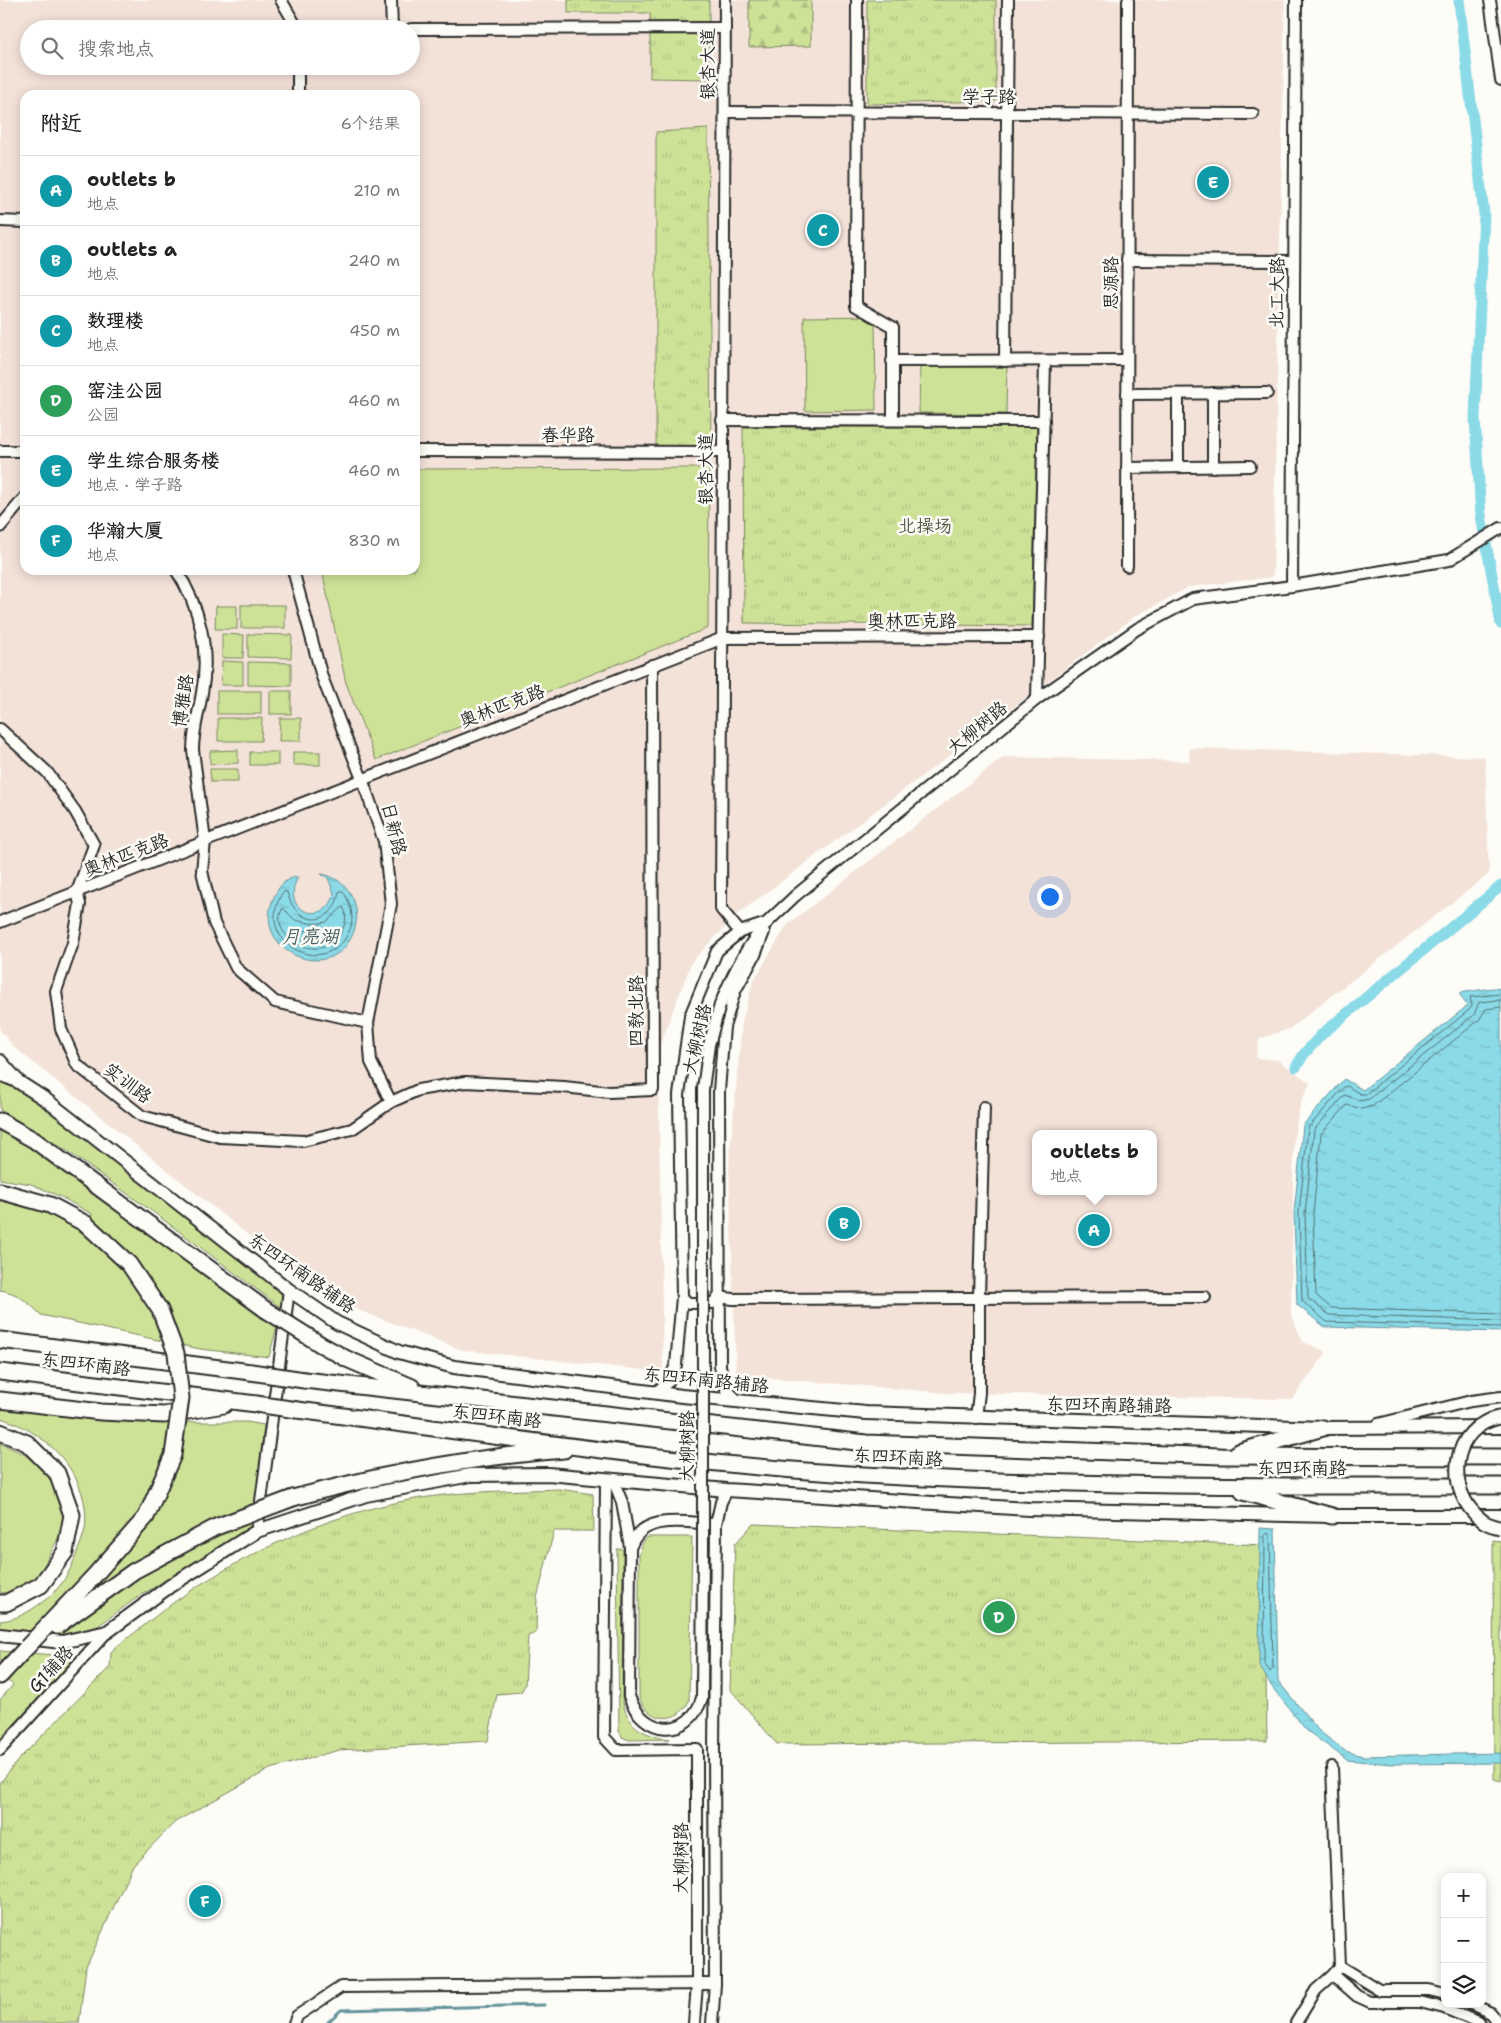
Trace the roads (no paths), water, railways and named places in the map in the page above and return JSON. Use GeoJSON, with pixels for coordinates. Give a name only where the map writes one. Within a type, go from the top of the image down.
{"type":"FeatureCollection","features":[{"type":"Feature","properties":{"kind":"highway"},"geometry":{"type":"LineString","coordinates":[[0,1121],[34,1140],[266,1310],[347,1359],[425,1393]]}},
{"type":"Feature","properties":{"kind":"highway"},"geometry":{"type":"LineString","coordinates":[[0,1190],[50,1206],[86,1224],[130,1264],[160,1310],[173,1344],[176,1353],[181,1398],[173,1455],[146,1517],[94,1576],[0,1676]]}},
{"type":"Feature","properties":{"kind":"highway","name":"东四环南路"},"geometry":{"type":"LineString","coordinates":[[0,1340],[304,1380],[866,1443],[1221,1456],[1501,1457]]}},
{"type":"Feature","properties":{"kind":"highway","name":"东四环南路"},"geometry":{"type":"LineString","coordinates":[[0,1372],[594,1448],[716,1462],[863,1475],[1222,1487],[1501,1486]]}},
{"type":"Feature","properties":{"kind":"highway"},"geometry":{"type":"LineString","coordinates":[[0,1400],[101,1412],[164,1415],[249,1403]]}},
{"type":"Feature","properties":{"kind":"highway"},"geometry":{"type":"LineString","coordinates":[[1221,1456],[1324,1428]]}},
{"type":"Feature","properties":{"kind":"highway"},"geometry":{"type":"LineString","coordinates":[[0,1432],[27,1443],[57,1473],[72,1515],[65,1552],[41,1585],[0,1603]]}},
{"type":"Feature","properties":{"kind":"highway"},"geometry":{"type":"LineString","coordinates":[[28,1647],[134,1570],[216,1527],[292,1498],[361,1480],[432,1465],[508,1454],[594,1448]]}},
{"type":"Feature","properties":{"kind":"highway"},"geometry":{"type":"LineString","coordinates":[[1222,1487],[1332,1516]]}},
{"type":"Feature","properties":{"kind":"main road"},"geometry":{"type":"LineString","coordinates":[[0,1061],[17,1081]]}},
{"type":"Feature","properties":{"kind":"main road","name":"东四环南路辅路"},"geometry":{"type":"LineString","coordinates":[[0,1074],[17,1081],[45,1099],[289,1290],[337,1323],[399,1352],[454,1367],[655,1393],[866,1413],[1324,1428],[1501,1427]]}},
{"type":"Feature","properties":{"kind":"main road"},"geometry":{"type":"LineString","coordinates":[[1501,1417],[1490,1419],[1469,1435],[1458,1458],[1456,1479],[1466,1504],[1484,1522],[1501,1528]]}},
{"type":"Feature","properties":{"kind":"main road"},"geometry":{"type":"LineString","coordinates":[[0,1635],[62,1642],[107,1632],[170,1586],[257,1531],[366,1495],[470,1475],[548,1474],[727,1490],[1029,1509],[1332,1516],[1501,1516]]}},
{"type":"Feature","properties":{"kind":"street"},"geometry":{"type":"LineString","coordinates":[[281,0],[293,20]]}},
{"type":"Feature","properties":{"kind":"street"},"geometry":{"type":"LineString","coordinates":[[392,0],[392,20]]}},
{"type":"Feature","properties":{"kind":"street","name":"银杏大道"},"geometry":{"type":"LineString","coordinates":[[725,0],[721,909],[740,932]]}},
{"type":"Feature","properties":{"kind":"street"},"geometry":{"type":"LineString","coordinates":[[857,0],[856,306],[893,327],[893,419]]}},
{"type":"Feature","properties":{"kind":"street"},"geometry":{"type":"LineString","coordinates":[[1005,361],[1008,0]]}},
{"type":"Feature","properties":{"kind":"street","name":"思源路"},"geometry":{"type":"LineString","coordinates":[[1127,566],[1128,0]]}},
{"type":"Feature","properties":{"kind":"street","name":"北工大路"},"geometry":{"type":"LineString","coordinates":[[1292,586],[1296,0]]}},
{"type":"Feature","properties":{"kind":"street"},"geometry":{"type":"LineString","coordinates":[[1490,0],[1500,56],[1501,80]]}},
{"type":"Feature","properties":{"kind":"street"},"geometry":{"type":"LineString","coordinates":[[420,29],[725,28]]}},
{"type":"Feature","properties":{"kind":"street"},"geometry":{"type":"LineString","coordinates":[[298,75],[298,90]]}},
{"type":"Feature","properties":{"kind":"street","name":"学子路"},"geometry":{"type":"LineString","coordinates":[[724,112],[1253,114]]}},
{"type":"Feature","properties":{"kind":"street"},"geometry":{"type":"LineString","coordinates":[[0,221],[20,222]]}},
{"type":"Feature","properties":{"kind":"street"},"geometry":{"type":"LineString","coordinates":[[1127,260],[1294,261]]}},
{"type":"Feature","properties":{"kind":"street"},"geometry":{"type":"LineString","coordinates":[[892,361],[1127,360]]}},
{"type":"Feature","properties":{"kind":"street"},"geometry":{"type":"LineString","coordinates":[[1037,699],[1045,361]]}},
{"type":"Feature","properties":{"kind":"street"},"geometry":{"type":"LineString","coordinates":[[1213,393],[1213,467]]}},
{"type":"Feature","properties":{"kind":"street"},"geometry":{"type":"LineString","coordinates":[[1127,394],[1266,393]]}},
{"type":"Feature","properties":{"kind":"street"},"geometry":{"type":"LineString","coordinates":[[1178,394],[1178,467]]}},
{"type":"Feature","properties":{"kind":"street"},"geometry":{"type":"LineString","coordinates":[[722,420],[893,419],[1044,421]]}},
{"type":"Feature","properties":{"kind":"street","name":"春华路"},"geometry":{"type":"LineString","coordinates":[[420,450],[722,452]]}},
{"type":"Feature","properties":{"kind":"street"},"geometry":{"type":"LineString","coordinates":[[0,451],[20,451]]}},
{"type":"Feature","properties":{"kind":"street"},"geometry":{"type":"LineString","coordinates":[[1127,468],[1250,466]]}},
{"type":"Feature","properties":{"kind":"street"},"geometry":{"type":"LineString","coordinates":[[0,527],[20,503]]}},
{"type":"Feature","properties":{"kind":"street","name":"大柳树路"},"geometry":{"type":"LineString","coordinates":[[609,1480],[622,1502],[630,1547],[629,1696],[637,1714],[655,1725],[664,1728],[684,1724],[698,1709],[702,1698],[703,1090],[709,1045],[720,1005],[733,973],[749,946],[768,922],[795,896],[1037,699],[1136,629],[1193,599],[1292,586],[1448,560],[1500,528]]}},
{"type":"Feature","properties":{"kind":"street","name":"博雅路"},"geometry":{"type":"LineString","coordinates":[[179,575],[196,607],[203,641],[205,678],[193,736],[193,750],[206,841],[202,871],[214,923],[236,968],[275,1002],[368,1023]]}},
{"type":"Feature","properties":{"kind":"street","name":"日新路"},"geometry":{"type":"LineString","coordinates":[[294,575],[322,677],[362,778],[384,841],[391,904],[368,1023],[371,1062],[391,1102]]}},
{"type":"Feature","properties":{"kind":"street","name":"奥林匹克路"},"geometry":{"type":"LineString","coordinates":[[0,922],[362,778],[723,638],[1039,636]]}},
{"type":"Feature","properties":{"kind":"street","name":"四教北路"},"geometry":{"type":"LineString","coordinates":[[391,1102],[418,1090],[465,1082],[564,1087],[609,1092],[653,1090],[652,665]]}},
{"type":"Feature","properties":{"kind":"street"},"geometry":{"type":"LineString","coordinates":[[0,729],[47,772],[76,812],[94,846],[77,892]]}},
{"type":"Feature","properties":{"kind":"street","name":"实训路"},"geometry":{"type":"LineString","coordinates":[[77,892],[80,904],[73,943],[56,990],[61,1029],[76,1064],[142,1116],[220,1137],[303,1141],[352,1129],[391,1102]]}},
{"type":"Feature","properties":{"kind":"street"},"geometry":{"type":"LineString","coordinates":[[655,1393],[668,1382],[676,1365],[682,1298],[679,1095],[690,1016],[717,951],[740,932],[768,922]]}},
{"type":"Feature","properties":{"kind":"street"},"geometry":{"type":"LineString","coordinates":[[739,1402],[726,1389],[720,1366],[719,1091],[724,1027],[735,991],[755,955],[768,922]]}},
{"type":"Feature","properties":{"kind":"street"},"geometry":{"type":"LineString","coordinates":[[976,1418],[979,1393],[979,1298],[984,1107]]}},
{"type":"Feature","properties":{"kind":"street"},"geometry":{"type":"LineString","coordinates":[[257,1531],[289,1290]]}},
{"type":"Feature","properties":{"kind":"street"},"geometry":{"type":"LineString","coordinates":[[682,1298],[688,1303],[714,1303],[719,1298],[1205,1298]]}},
{"type":"Feature","properties":{"kind":"street"},"geometry":{"type":"LineString","coordinates":[[1369,1427],[1472,1401],[1501,1397]]}},
{"type":"Feature","properties":{"kind":"street"},"geometry":{"type":"LineString","coordinates":[[609,1480],[604,1737],[616,1750],[714,1749]]}},
{"type":"Feature","properties":{"kind":"street","name":"大柳树路"},"geometry":{"type":"LineString","coordinates":[[712,2023],[715,1984],[714,1749],[716,1524],[721,1502],[727,1490]]}},
{"type":"Feature","properties":{"kind":"street"},"geometry":{"type":"LineString","coordinates":[[630,1547],[634,1536],[643,1528],[651,1525],[664,1522],[716,1524]]}},
{"type":"Feature","properties":{"kind":"street","name":"G1辅路"},"geometry":{"type":"LineString","coordinates":[[0,1750],[107,1632]]}},
{"type":"Feature","properties":{"kind":"street","name":"大柳树路"},"geometry":{"type":"LineString","coordinates":[[694,2023],[697,1984],[697,1749]]}},
{"type":"Feature","properties":{"kind":"street"},"geometry":{"type":"LineString","coordinates":[[1296,2023],[1316,1990],[1334,1976],[1340,1966],[1332,1768]]}},
{"type":"Feature","properties":{"kind":"street"},"geometry":{"type":"LineString","coordinates":[[1340,1966],[1379,1990],[1429,1990],[1441,1993]]}},
{"type":"Feature","properties":{"kind":"street"},"geometry":{"type":"LineString","coordinates":[[1334,1976],[1357,1996],[1370,2002],[1420,2002],[1444,2008],[1480,2023]]}},
{"type":"Feature","properties":{"kind":"street"},"geometry":{"type":"LineString","coordinates":[[294,2023],[297,2016],[341,1987],[715,1984]]}},
{"type":"Feature","properties":{"kind":"street"},"geometry":{"type":"LineString","coordinates":[[1479,2008],[1491,2013],[1499,2023]]}},
{"type":"Feature","properties":{"kind":"water","name":"月亮湖"},"geometry":{"type":"Polygon","coordinates":[[[321,874],[339,881],[346,887],[355,903],[356,922],[354,931],[344,948],[329,958],[313,960],[296,956],[282,946],[272,932],[269,915],[279,888],[287,880],[298,877],[294,890],[294,900],[299,907],[307,912],[315,913],[323,910],[330,904],[334,893],[328,878],[321,874]]]}},
{"type":"Feature","properties":{"kind":"water"},"geometry":{"type":"Polygon","coordinates":[[[1493,988],[1501,989],[1501,1332],[1325,1327],[1297,1305],[1294,1213],[1303,1125],[1344,1079],[1363,1090],[1467,1006],[1459,993],[1493,988]]]}},
{"type":"Feature","properties":{"kind":"water"},"geometry":{"type":"Polygon","coordinates":[[[1260,1528],[1275,1529],[1278,1681],[1319,1731],[1345,1751],[1363,1756],[1501,1753],[1501,1763],[1392,1764],[1347,1760],[1306,1730],[1272,1687],[1259,1665],[1260,1528]]]}},
{"type":"Feature","properties":{"kind":"waterway"},"geometry":{"type":"LineString","coordinates":[[1459,0],[1484,214],[1475,417],[1481,516],[1501,624]]}},
{"type":"Feature","properties":{"kind":"waterway"},"geometry":{"type":"LineString","coordinates":[[1296,1067],[1304,1054],[1322,1034],[1501,886]]}},
{"type":"Feature","properties":{"kind":"waterway"},"geometry":{"type":"LineString","coordinates":[[327,2023],[341,2010],[544,2005]]}},
{"type":"Feature","properties":{"kind":"place","name":"学生综合服务楼"},"geometry":{"type":"Point","coordinates":[1213,182]}},
{"type":"Feature","properties":{"kind":"place","name":"数理楼"},"geometry":{"type":"Point","coordinates":[823,230]}},
{"type":"Feature","properties":{"kind":"place","name":"outlets a"},"geometry":{"type":"Point","coordinates":[844,1223]}},
{"type":"Feature","properties":{"kind":"place","name":"outlets b"},"geometry":{"type":"Point","coordinates":[1094,1230]}},
{"type":"Feature","properties":{"kind":"place","name":"窑洼公园"},"geometry":{"type":"Point","coordinates":[999,1617]}},
{"type":"Feature","properties":{"kind":"place","name":"华瀚大厦"},"geometry":{"type":"Point","coordinates":[205,1901]}},
{"type":"Feature","properties":{"kind":"park label","name":"北操场"},"geometry":{"type":"Point","coordinates":[925,526]}}]}
